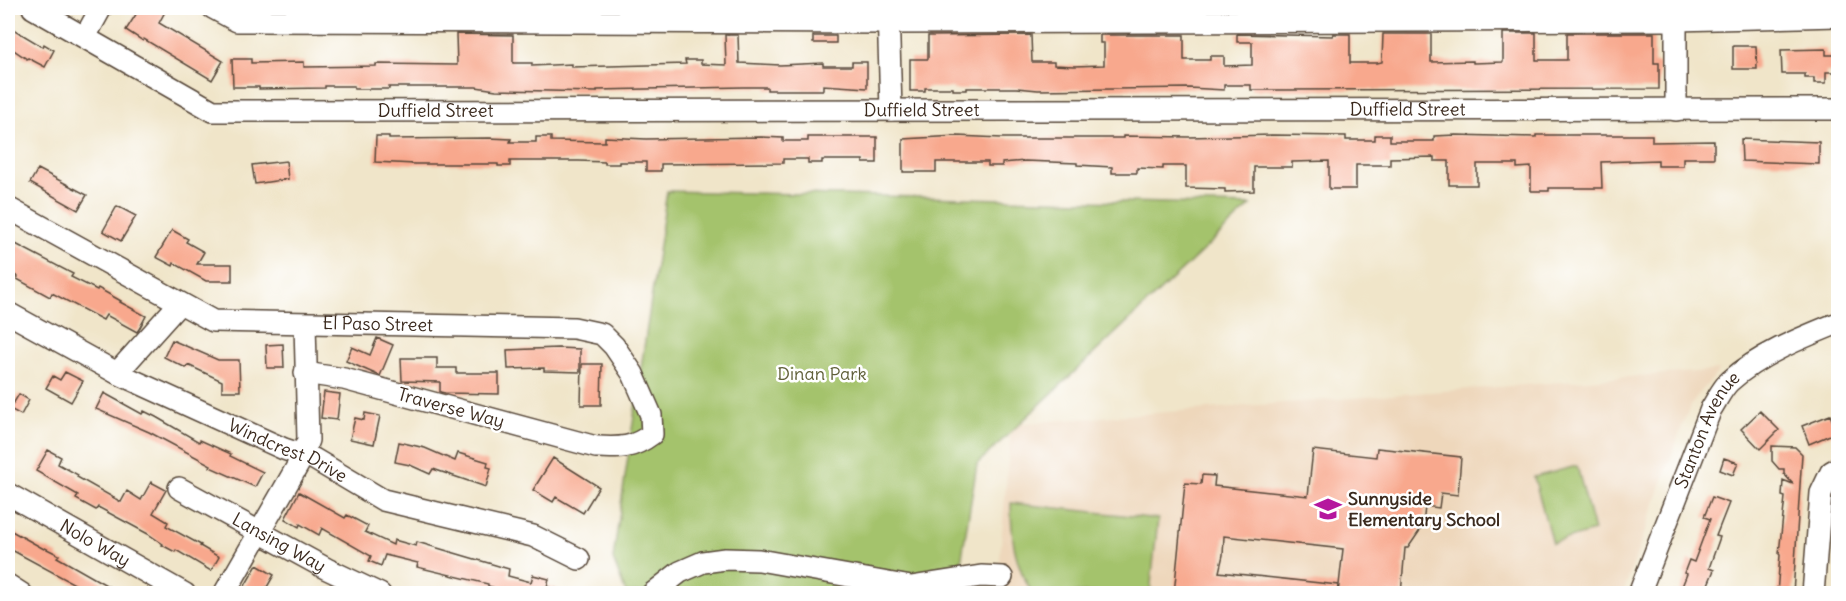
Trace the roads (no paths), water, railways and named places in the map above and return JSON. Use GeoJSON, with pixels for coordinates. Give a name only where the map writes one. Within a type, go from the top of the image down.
{"type":"FeatureCollection","features":[{"type":"Feature","properties":{"kind":"street","name":"Duffield Street"},"geometry":{"type":"LineString","coordinates":[[33,8],[213,111],[1839,110]]}},
{"type":"Feature","properties":{"kind":"street"},"geometry":{"type":"LineString","coordinates":[[85,37],[101,8]]}},
{"type":"Feature","properties":{"kind":"street"},"geometry":{"type":"LineString","coordinates":[[213,8],[237,21],[888,15],[1676,14],[1839,16]]}},
{"type":"Feature","properties":{"kind":"street"},"geometry":{"type":"LineString","coordinates":[[1676,14],[1676,110]]}},
{"type":"Feature","properties":{"kind":"street"},"geometry":{"type":"LineString","coordinates":[[888,15],[891,110]]}},
{"type":"Feature","properties":{"kind":"street","name":"El Paso Street"},"geometry":{"type":"LineString","coordinates":[[8,208],[213,321],[574,328],[602,334],[614,346],[633,374],[651,415],[652,434],[639,444],[622,448],[596,447]]}},
{"type":"Feature","properties":{"kind":"street"},"geometry":{"type":"LineString","coordinates":[[117,373],[179,304]]}},
{"type":"Feature","properties":{"kind":"street","name":"Windcrest Drive"},"geometry":{"type":"LineString","coordinates":[[8,313],[117,373],[284,449],[314,459],[383,500],[533,537],[579,559]]}},
{"type":"Feature","properties":{"kind":"street","name":"Stanton Avenue"},"geometry":{"type":"LineString","coordinates":[[1638,594],[1711,409],[1728,383],[1758,361],[1806,336],[1839,323]]}},
{"type":"Feature","properties":{"kind":"street"},"geometry":{"type":"LineString","coordinates":[[224,594],[308,440],[305,324]]}},
{"type":"Feature","properties":{"kind":"street","name":"Traverse Way"},"geometry":{"type":"LineString","coordinates":[[305,373],[344,380],[596,447]]}},
{"type":"Feature","properties":{"kind":"street"},"geometry":{"type":"LineString","coordinates":[[1813,594],[1821,493],[1831,472],[1839,468]]}},
{"type":"Feature","properties":{"kind":"street","name":"Lansing Way"},"geometry":{"type":"LineString","coordinates":[[179,488],[327,569],[380,594]]}},
{"type":"Feature","properties":{"kind":"street","name":"Nolo Way"},"geometry":{"type":"LineString","coordinates":[[8,494],[185,594]]}},
{"type":"Feature","properties":{"kind":"street"},"geometry":{"type":"LineString","coordinates":[[652,594],[680,572],[703,562],[725,559],[759,560],[911,587],[981,576],[1002,577]]}},
{"type":"Feature","properties":{"kind":"street"},"geometry":{"type":"LineString","coordinates":[[8,585],[22,594]]}},
{"type":"Feature","properties":{"kind":"place","name":"Sunnyside Elementary School"},"geometry":{"type":"Point","coordinates":[1328,509]}},
{"type":"Feature","properties":{"kind":"park label","name":"Dinan Park"},"geometry":{"type":"Point","coordinates":[822,374]}}]}
